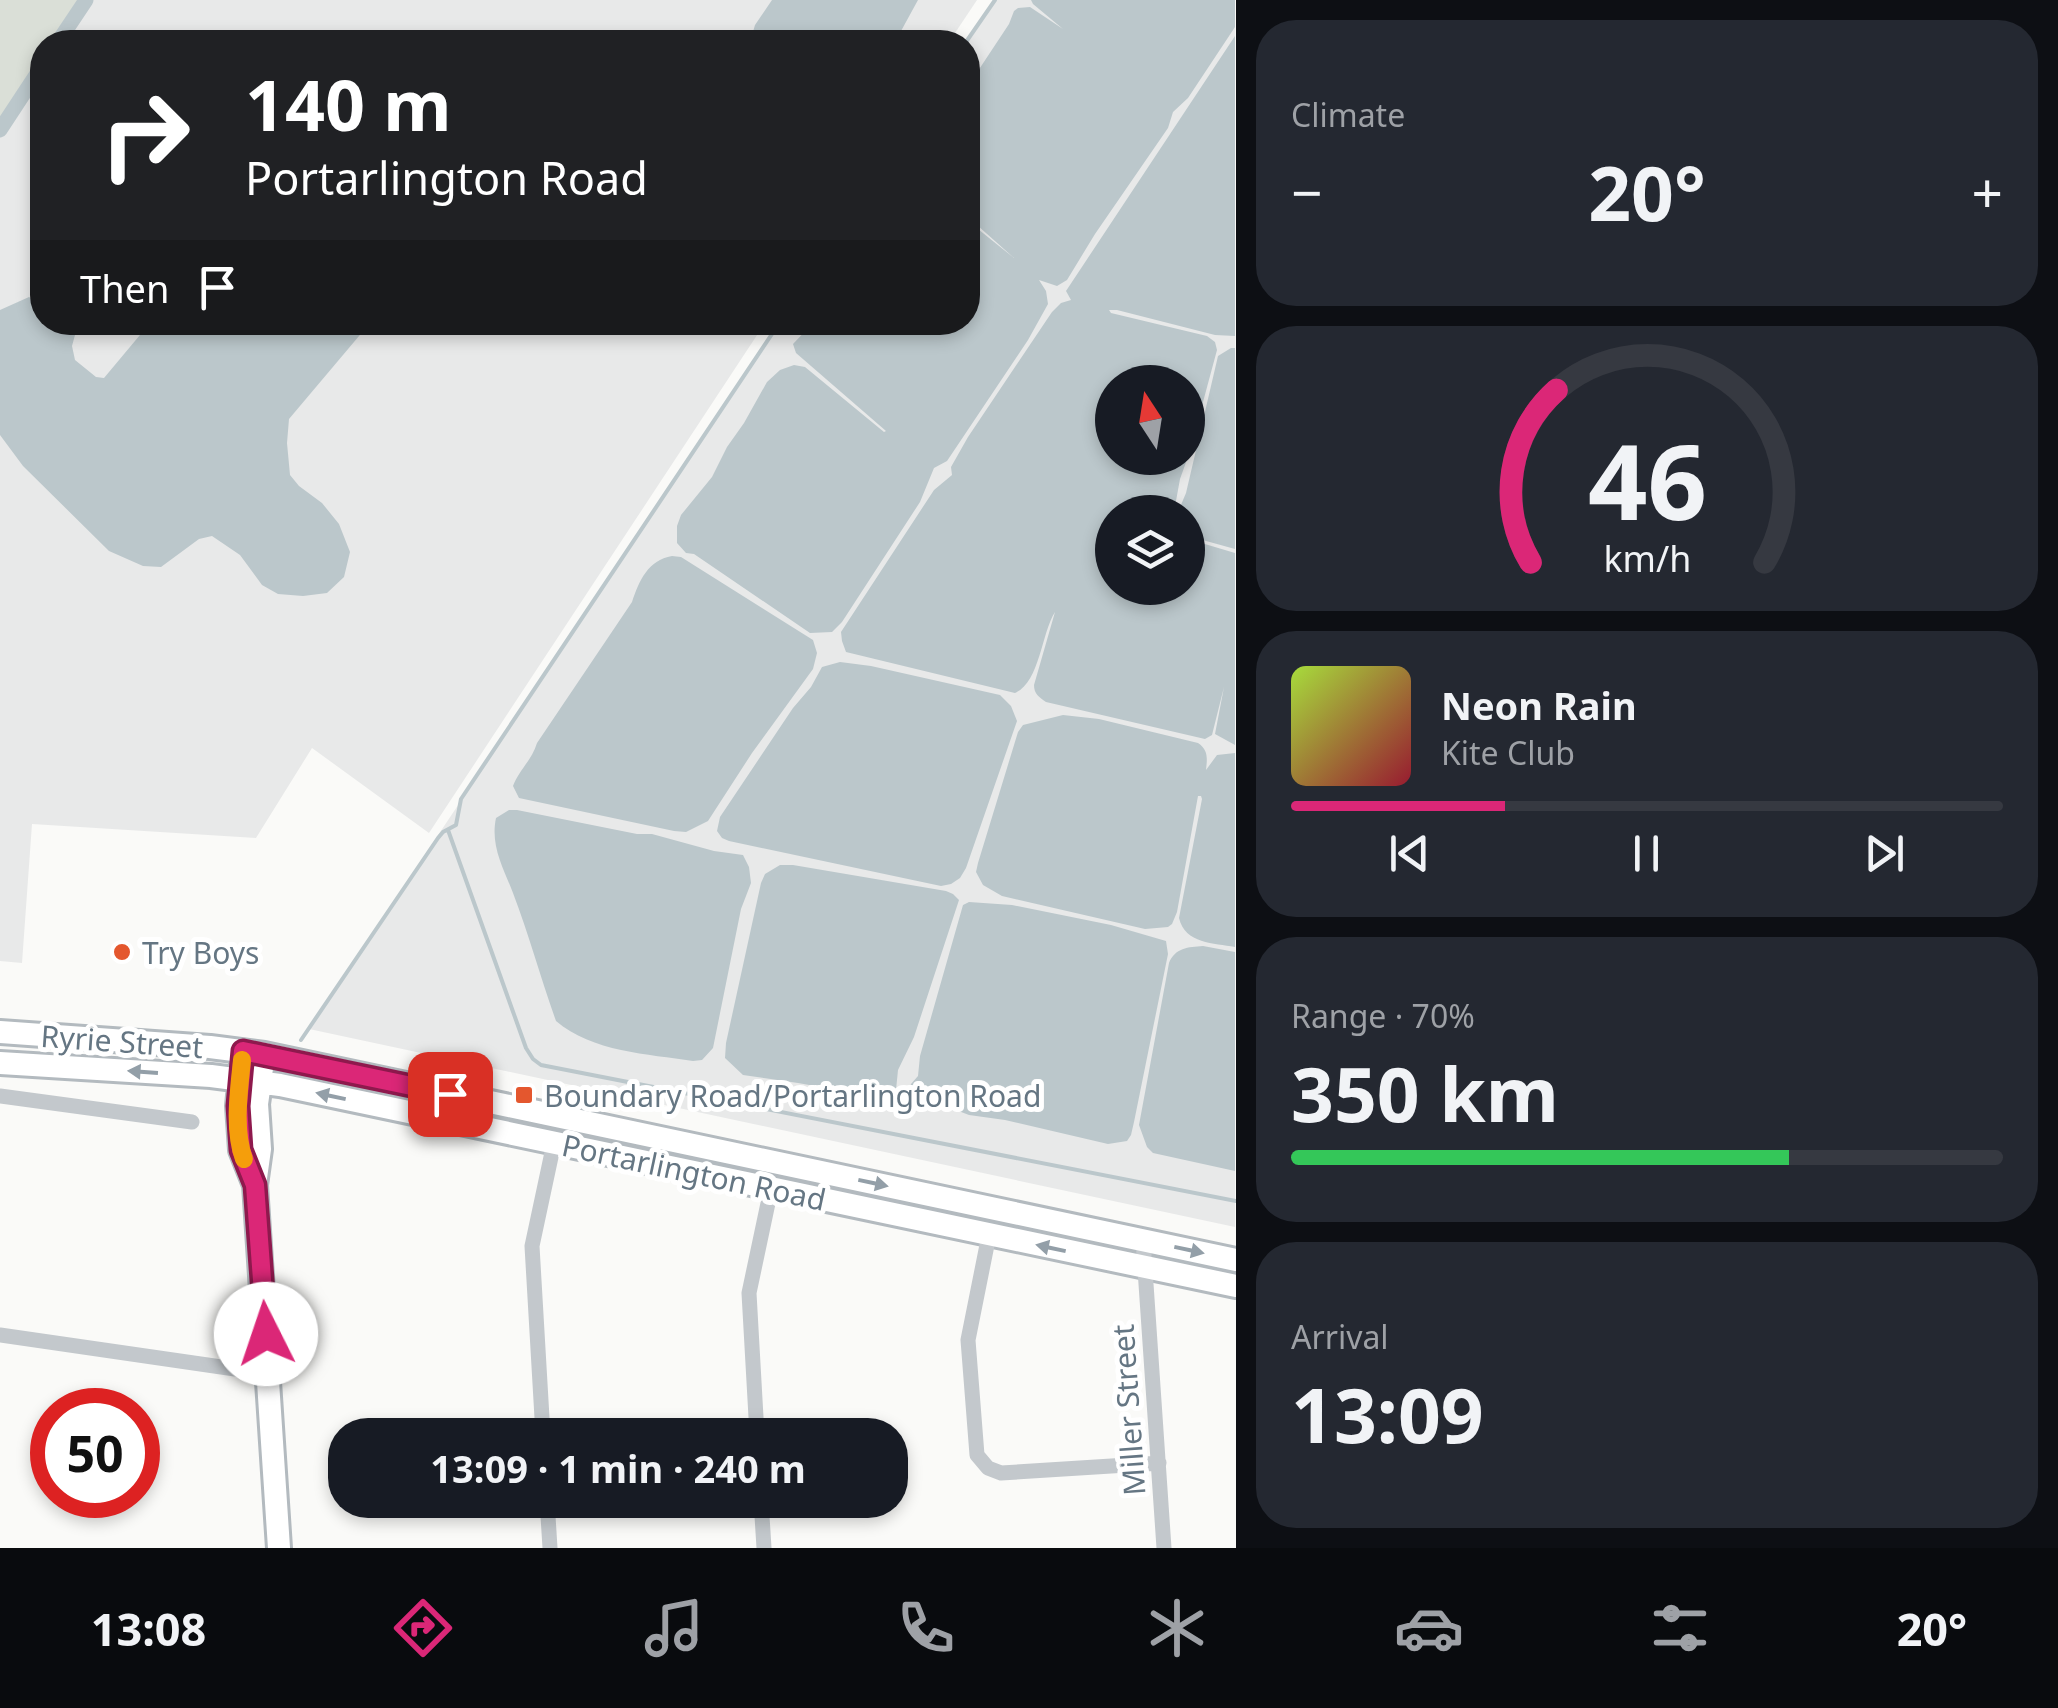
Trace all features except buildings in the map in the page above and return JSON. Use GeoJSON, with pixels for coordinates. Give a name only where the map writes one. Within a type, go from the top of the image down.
{"type":"FeatureCollection","features":[{"type":"Feature","properties":{"kind":"main road","name":"Ryrie Street"},"geometry":{"type":"LineString","coordinates":[[0,1032],[254,1053]]}},
{"type":"Feature","properties":{"kind":"main road"},"geometry":{"type":"LineString","coordinates":[[254,1053],[250,1081],[238,1106],[241,1150],[255,1185],[279,1548]]}},
{"type":"Feature","properties":{"kind":"main road","name":"Portarlington Road"},"geometry":{"type":"LineString","coordinates":[[254,1053],[1236,1260]]}},
{"type":"Feature","properties":{"kind":"main road","name":"Ryrie Street"},"geometry":{"type":"LineString","coordinates":[[0,1063],[250,1081]]}},
{"type":"Feature","properties":{"kind":"main road","name":"Portarlington Road"},"geometry":{"type":"LineString","coordinates":[[250,1081],[1236,1286]]}},
{"type":"Feature","properties":{"kind":"street"},"geometry":{"type":"LineString","coordinates":[[0,1096],[192,1122]]}},
{"type":"Feature","properties":{"kind":"street"},"geometry":{"type":"LineString","coordinates":[[543,1418],[532,1246],[554,1143]]}},
{"type":"Feature","properties":{"kind":"street"},"geometry":{"type":"LineString","coordinates":[[756,1418],[749,1293],[771,1189]]}},
{"type":"Feature","properties":{"kind":"street"},"geometry":{"type":"LineString","coordinates":[[989,1235],[968,1340],[978,1455],[988,1468],[1002,1473],[1158,1463]]}},
{"type":"Feature","properties":{"kind":"street"},"geometry":{"type":"LineString","coordinates":[[1143,1240],[1146,1268]]}},
{"type":"Feature","properties":{"kind":"street","name":"Miller Street"},"geometry":{"type":"LineString","coordinates":[[1146,1268],[1164,1548]]}},
{"type":"Feature","properties":{"kind":"street"},"geometry":{"type":"LineString","coordinates":[[0,1335],[268,1372]]}},
{"type":"Feature","properties":{"kind":"street"},"geometry":{"type":"LineString","coordinates":[[549,1518],[550,1548]]}},
{"type":"Feature","properties":{"kind":"street"},"geometry":{"type":"LineString","coordinates":[[762,1518],[764,1548]]}},
{"type":"Feature","properties":{"kind":"shaded area"},"geometry":{"type":"Polygon","coordinates":[[[0,0],[80,0],[60,30],[30,30],[30,75],[0,121],[0,0]]]}},
{"type":"Feature","properties":{"kind":"shaded area"},"geometry":{"type":"Polygon","coordinates":[[[80,0],[977,0],[957,30],[60,30],[80,0]]]}},
{"type":"Feature","properties":{"kind":"shaded area"},"geometry":{"type":"Polygon","coordinates":[[[772,0],[918,0],[902,30],[754,30],[772,0]]]}},
{"type":"Feature","properties":{"kind":"shaded area"},"geometry":{"type":"Polygon","coordinates":[[[994,0],[1235,0],[1235,1227],[309,1029],[771,335],[980,335],[980,30],[974,30],[994,0]]]}},
{"type":"Feature","properties":{"kind":"shaded area"},"geometry":{"type":"Polygon","coordinates":[[[1031,0],[1235,0],[1235,27],[1188,98],[1173,112],[1168,128],[1067,280],[1057,286],[1039,280],[1048,304],[1028,340],[947,461],[934,468],[920,502],[842,622],[832,632],[810,633],[694,554],[686,553],[677,543],[677,526],[681,515],[712,477],[767,382],[780,370],[794,365],[805,367],[886,431],[796,353],[793,344],[802,335],[980,335],[980,231],[1014,258],[980,228],[980,68],[1018,8],[1030,7],[1063,29],[1031,0]]]}},
{"type":"Feature","properties":{"kind":"shaded area"},"geometry":{"type":"Polygon","coordinates":[[[1235,36],[1235,336],[1215,335],[1109,310],[1207,336],[1215,342],[1217,350],[1205,394],[1205,365],[1095,365],[1095,475],[1182,475],[1177,495],[1095,495],[1095,605],[1205,605],[1205,544],[1235,553],[1235,745],[1215,734],[1224,687],[1212,735],[1205,739],[1043,700],[1034,685],[1055,612],[1030,679],[1015,693],[846,652],[841,632],[934,490],[952,475],[951,467],[968,437],[1052,312],[1071,300],[1066,291],[1235,36]]]}},
{"type":"Feature","properties":{"kind":"shaded area"},"geometry":{"type":"Polygon","coordinates":[[[30,75],[30,335],[757,335],[429,833],[312,748],[256,838],[32,824],[22,963],[0,961],[0,121],[30,75]]]}},
{"type":"Feature","properties":{"kind":"shaded area"},"geometry":{"type":"Polygon","coordinates":[[[30,298],[30,335],[75,335],[75,360],[96,377],[104,378],[140,335],[360,335],[289,419],[287,443],[290,475],[339,524],[350,552],[344,577],[327,593],[278,594],[262,585],[240,555],[212,536],[199,539],[161,567],[143,566],[109,551],[23,466],[0,435],[0,310],[30,298]]]}},
{"type":"Feature","properties":{"kind":"shaded area"},"geometry":{"type":"Polygon","coordinates":[[[1235,348],[1235,549],[1205,541],[1205,495],[1185,495],[1190,475],[1205,475],[1205,412],[1218,356],[1235,348]]]}},
{"type":"Feature","properties":{"kind":"shaded area"},"geometry":{"type":"Polygon","coordinates":[[[681,557],[813,640],[817,653],[813,669],[708,821],[686,832],[519,798],[513,786],[537,743],[632,602],[646,573],[657,562],[681,557]]]}},
{"type":"Feature","properties":{"kind":"shaded area"},"geometry":{"type":"Polygon","coordinates":[[[840,662],[1000,695],[1011,706],[1017,721],[966,868],[951,884],[941,886],[729,841],[717,831],[720,817],[822,667],[840,662]]]}},
{"type":"Feature","properties":{"kind":"shaded area"},"geometry":{"type":"Polygon","coordinates":[[[1063,715],[1099,719],[1198,743],[1206,752],[1206,770],[1217,755],[1235,753],[1235,947],[1194,938],[1179,918],[1201,796],[1177,912],[1168,927],[1145,929],[1002,896],[983,885],[976,872],[978,863],[1018,732],[1023,725],[1063,715]]]}},
{"type":"Feature","properties":{"kind":"shaded area"},"geometry":{"type":"Polygon","coordinates":[[[509,810],[652,834],[743,855],[751,883],[741,909],[713,1048],[702,1060],[621,1050],[586,1039],[556,1021],[496,848],[496,818],[509,810]]]}},
{"type":"Feature","properties":{"kind":"shaded area"},"geometry":{"type":"Polygon","coordinates":[[[780,865],[946,891],[959,900],[914,1037],[898,1070],[896,1090],[885,1096],[743,1075],[725,1058],[761,883],[765,874],[780,865]]]}},
{"type":"Feature","properties":{"kind":"shaded area"},"geometry":{"type":"Polygon","coordinates":[[[963,905],[1012,905],[1111,925],[1166,941],[1168,954],[1127,1141],[1108,1144],[969,1115],[909,1092],[918,1076],[920,1056],[963,905]]]}},
{"type":"Feature","properties":{"kind":"shaded area"},"geometry":{"type":"Polygon","coordinates":[[[1203,946],[1235,952],[1235,1171],[1153,1153],[1139,1125],[1169,963],[1178,951],[1203,946]]]}},
{"type":"Feature","properties":{"kind":"waterway"},"geometry":{"type":"LineString","coordinates":[[66,30],[86,0]]}},
{"type":"Feature","properties":{"kind":"waterway"},"geometry":{"type":"LineString","coordinates":[[974,30],[995,0]]}},
{"type":"Feature","properties":{"kind":"waterway"},"geometry":{"type":"LineString","coordinates":[[0,130],[30,84]]}},
{"type":"Feature","properties":{"kind":"waterway"},"geometry":{"type":"LineString","coordinates":[[301,1040],[438,838],[456,825],[461,799],[771,335]]}},
{"type":"Feature","properties":{"kind":"waterway"},"geometry":{"type":"LineString","coordinates":[[448,830],[526,1048],[541,1065],[1236,1201]]}},
{"type":"Feature","properties":{"kind":"slow traffic"},"geometry":{"type":"LineString","coordinates":[[242,1060],[238,1106],[244,1159]]}},
{"type":"Feature","properties":{"kind":"place","name":"Try Boys"},"geometry":{"type":"Point","coordinates":[122,952]}},
{"type":"Feature","properties":{"kind":"place","name":"Boundary Road/Portarlington Road"},"geometry":{"type":"Point","coordinates":[524,1095]}},
{"type":"Feature","properties":{"kind":"route"},"geometry":{"type":"LineString","coordinates":[[266,1334],[255,1185],[241,1150],[238,1106],[243,1051],[450,1094]]}}]}
